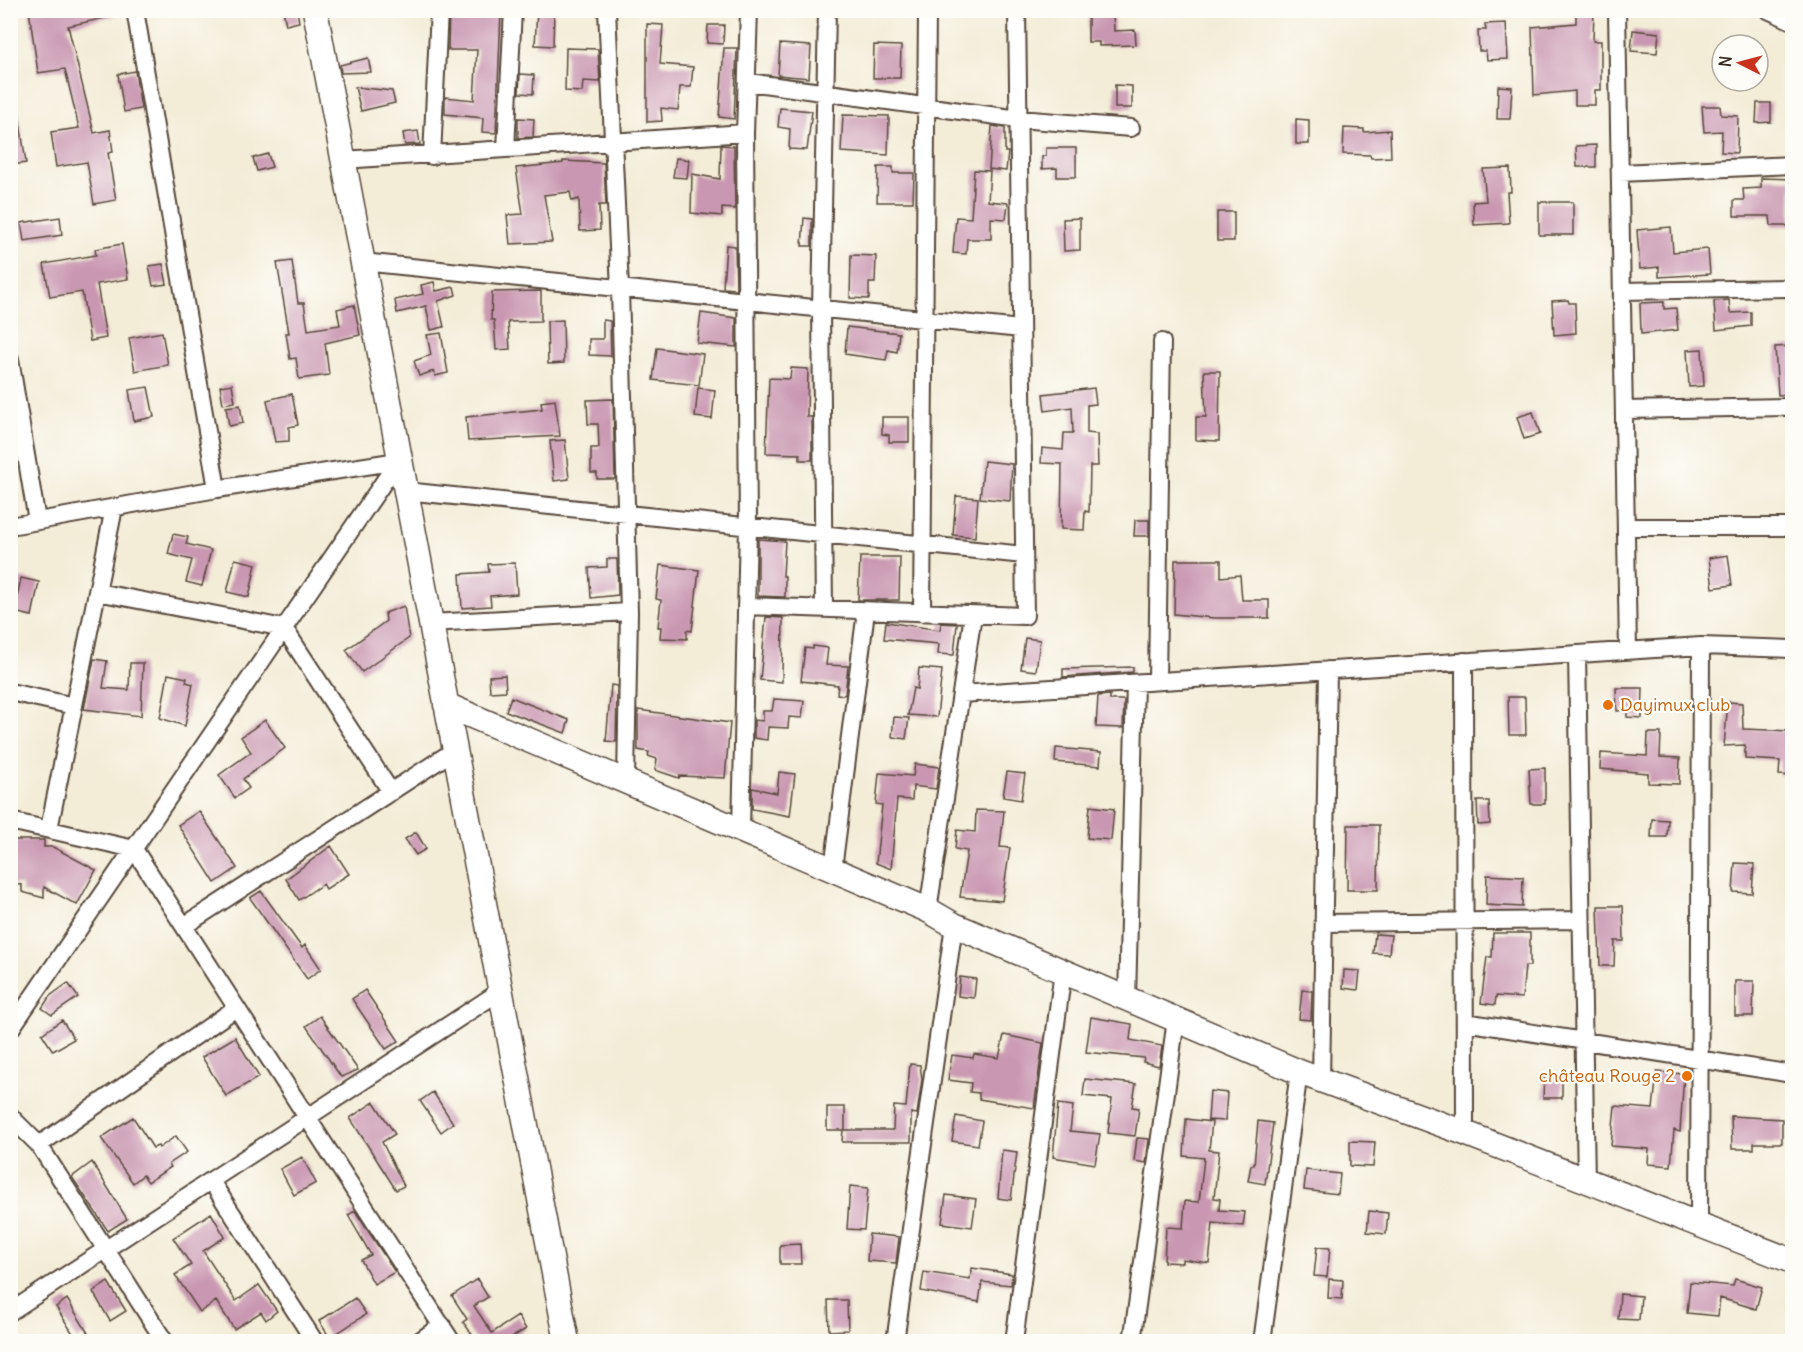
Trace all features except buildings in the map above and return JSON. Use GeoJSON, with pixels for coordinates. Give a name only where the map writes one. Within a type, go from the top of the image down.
{"type":"FeatureCollection","features":[{"type":"Feature","properties":{"kind":"street"},"geometry":{"type":"LineString","coordinates":[[135,10],[217,489]]}},
{"type":"Feature","properties":{"kind":"street"},"geometry":{"type":"LineString","coordinates":[[315,10],[398,461],[502,990],[567,1341]]}},
{"type":"Feature","properties":{"kind":"street"},"geometry":{"type":"LineString","coordinates":[[432,156],[439,10]]}},
{"type":"Feature","properties":{"kind":"street"},"geometry":{"type":"LineString","coordinates":[[506,149],[513,10]]}},
{"type":"Feature","properties":{"kind":"street"},"geometry":{"type":"LineString","coordinates":[[607,10],[620,289],[629,612],[626,780]]}},
{"type":"Feature","properties":{"kind":"street"},"geometry":{"type":"LineString","coordinates":[[741,830],[748,527],[745,133],[749,10]]}},
{"type":"Feature","properties":{"kind":"street"},"geometry":{"type":"LineString","coordinates":[[824,609],[821,309],[827,10]]}},
{"type":"Feature","properties":{"kind":"street"},"geometry":{"type":"LineString","coordinates":[[922,613],[927,10]]}},
{"type":"Feature","properties":{"kind":"street"},"geometry":{"type":"LineString","coordinates":[[746,606],[1025,616],[1017,10]]}},
{"type":"Feature","properties":{"kind":"street"},"geometry":{"type":"LineString","coordinates":[[1617,10],[1628,651]]}},
{"type":"Feature","properties":{"kind":"street"},"geometry":{"type":"LineString","coordinates":[[1768,10],[1792,21]]}},
{"type":"Feature","properties":{"kind":"street"},"geometry":{"type":"LineString","coordinates":[[748,82],[1019,119],[1131,128]]}},
{"type":"Feature","properties":{"kind":"street"},"geometry":{"type":"LineString","coordinates":[[343,160],[432,156],[745,133]]}},
{"type":"Feature","properties":{"kind":"street"},"geometry":{"type":"LineString","coordinates":[[1620,173],[1792,165]]}},
{"type":"Feature","properties":{"kind":"street"},"geometry":{"type":"LineString","coordinates":[[362,262],[1021,329]]}},
{"type":"Feature","properties":{"kind":"street"},"geometry":{"type":"LineString","coordinates":[[1622,291],[1792,288]]}},
{"type":"Feature","properties":{"kind":"street"},"geometry":{"type":"LineString","coordinates":[[1157,681],[1162,342]]}},
{"type":"Feature","properties":{"kind":"street"},"geometry":{"type":"LineString","coordinates":[[11,370],[37,521]]}},
{"type":"Feature","properties":{"kind":"street"},"geometry":{"type":"LineString","coordinates":[[1624,410],[1792,407]]}},
{"type":"Feature","properties":{"kind":"street"},"geometry":{"type":"LineString","coordinates":[[10,526],[217,489],[398,461]]}},
{"type":"Feature","properties":{"kind":"street"},"geometry":{"type":"LineString","coordinates":[[10,1030],[398,461]]}},
{"type":"Feature","properties":{"kind":"street"},"geometry":{"type":"LineString","coordinates":[[405,491],[1024,555]]}},
{"type":"Feature","properties":{"kind":"street"},"geometry":{"type":"LineString","coordinates":[[49,829],[114,507]]}},
{"type":"Feature","properties":{"kind":"street"},"geometry":{"type":"LineString","coordinates":[[1626,527],[1792,527]]}},
{"type":"Feature","properties":{"kind":"street"},"geometry":{"type":"LineString","coordinates":[[97,592],[284,628],[391,792]]}},
{"type":"Feature","properties":{"kind":"street"},"geometry":{"type":"LineString","coordinates":[[833,869],[867,611]]}},
{"type":"Feature","properties":{"kind":"street"},"geometry":{"type":"LineString","coordinates":[[430,623],[629,612]]}},
{"type":"Feature","properties":{"kind":"street"},"geometry":{"type":"LineString","coordinates":[[928,910],[973,615]]}},
{"type":"Feature","properties":{"kind":"street"},"geometry":{"type":"LineString","coordinates":[[1699,1226],[1701,646]]}},
{"type":"Feature","properties":{"kind":"street"},"geometry":{"type":"LineString","coordinates":[[961,694],[1701,646],[1792,649]]}},
{"type":"Feature","properties":{"kind":"street"},"geometry":{"type":"LineString","coordinates":[[1577,654],[1586,1182]]}},
{"type":"Feature","properties":{"kind":"street"},"geometry":{"type":"LineString","coordinates":[[1464,661],[1465,1134]]}},
{"type":"Feature","properties":{"kind":"street"},"geometry":{"type":"LineString","coordinates":[[1262,1341],[1310,1077],[1324,923],[1328,670]]}},
{"type":"Feature","properties":{"kind":"street"},"geometry":{"type":"LineString","coordinates":[[1127,999],[1135,682]]}},
{"type":"Feature","properties":{"kind":"street"},"geometry":{"type":"LineString","coordinates":[[10,692],[74,706]]}},
{"type":"Feature","properties":{"kind":"street"},"geometry":{"type":"LineString","coordinates":[[446,705],[833,869],[928,910],[954,925],[1310,1077],[1465,1134],[1792,1261]]}},
{"type":"Feature","properties":{"kind":"street"},"geometry":{"type":"LineString","coordinates":[[184,926],[455,750]]}},
{"type":"Feature","properties":{"kind":"street"},"geometry":{"type":"LineString","coordinates":[[10,821],[134,849],[452,1341]]}},
{"type":"Feature","properties":{"kind":"street"},"geometry":{"type":"LineString","coordinates":[[1324,923],[1581,920]]}},
{"type":"Feature","properties":{"kind":"street"},"geometry":{"type":"LineString","coordinates":[[895,1341],[954,925]]}},
{"type":"Feature","properties":{"kind":"street"},"geometry":{"type":"LineString","coordinates":[[1014,1341],[1063,971]]}},
{"type":"Feature","properties":{"kind":"street"},"geometry":{"type":"LineString","coordinates":[[10,1312],[502,990]]}},
{"type":"Feature","properties":{"kind":"street"},"geometry":{"type":"LineString","coordinates":[[39,1145],[236,1008]]}},
{"type":"Feature","properties":{"kind":"street"},"geometry":{"type":"LineString","coordinates":[[1132,1341],[1176,1019]]}},
{"type":"Feature","properties":{"kind":"street"},"geometry":{"type":"LineString","coordinates":[[1465,1022],[1792,1074]]}},
{"type":"Feature","properties":{"kind":"street"},"geometry":{"type":"LineString","coordinates":[[10,1116],[39,1145],[165,1341]]}},
{"type":"Feature","properties":{"kind":"street"},"geometry":{"type":"LineString","coordinates":[[211,1181],[315,1341]]}},
{"type":"Feature","properties":{"kind":"street"},"geometry":{"type":"LineString","coordinates":[[418,1341],[442,1326]]}},
{"type":"Feature","properties":{"kind":"place","name":"Dayimux club"},"geometry":{"type":"Point","coordinates":[1608,705]}},
{"type":"Feature","properties":{"kind":"place","name":"château Rouge 2"},"geometry":{"type":"Point","coordinates":[1687,1076]}}]}
